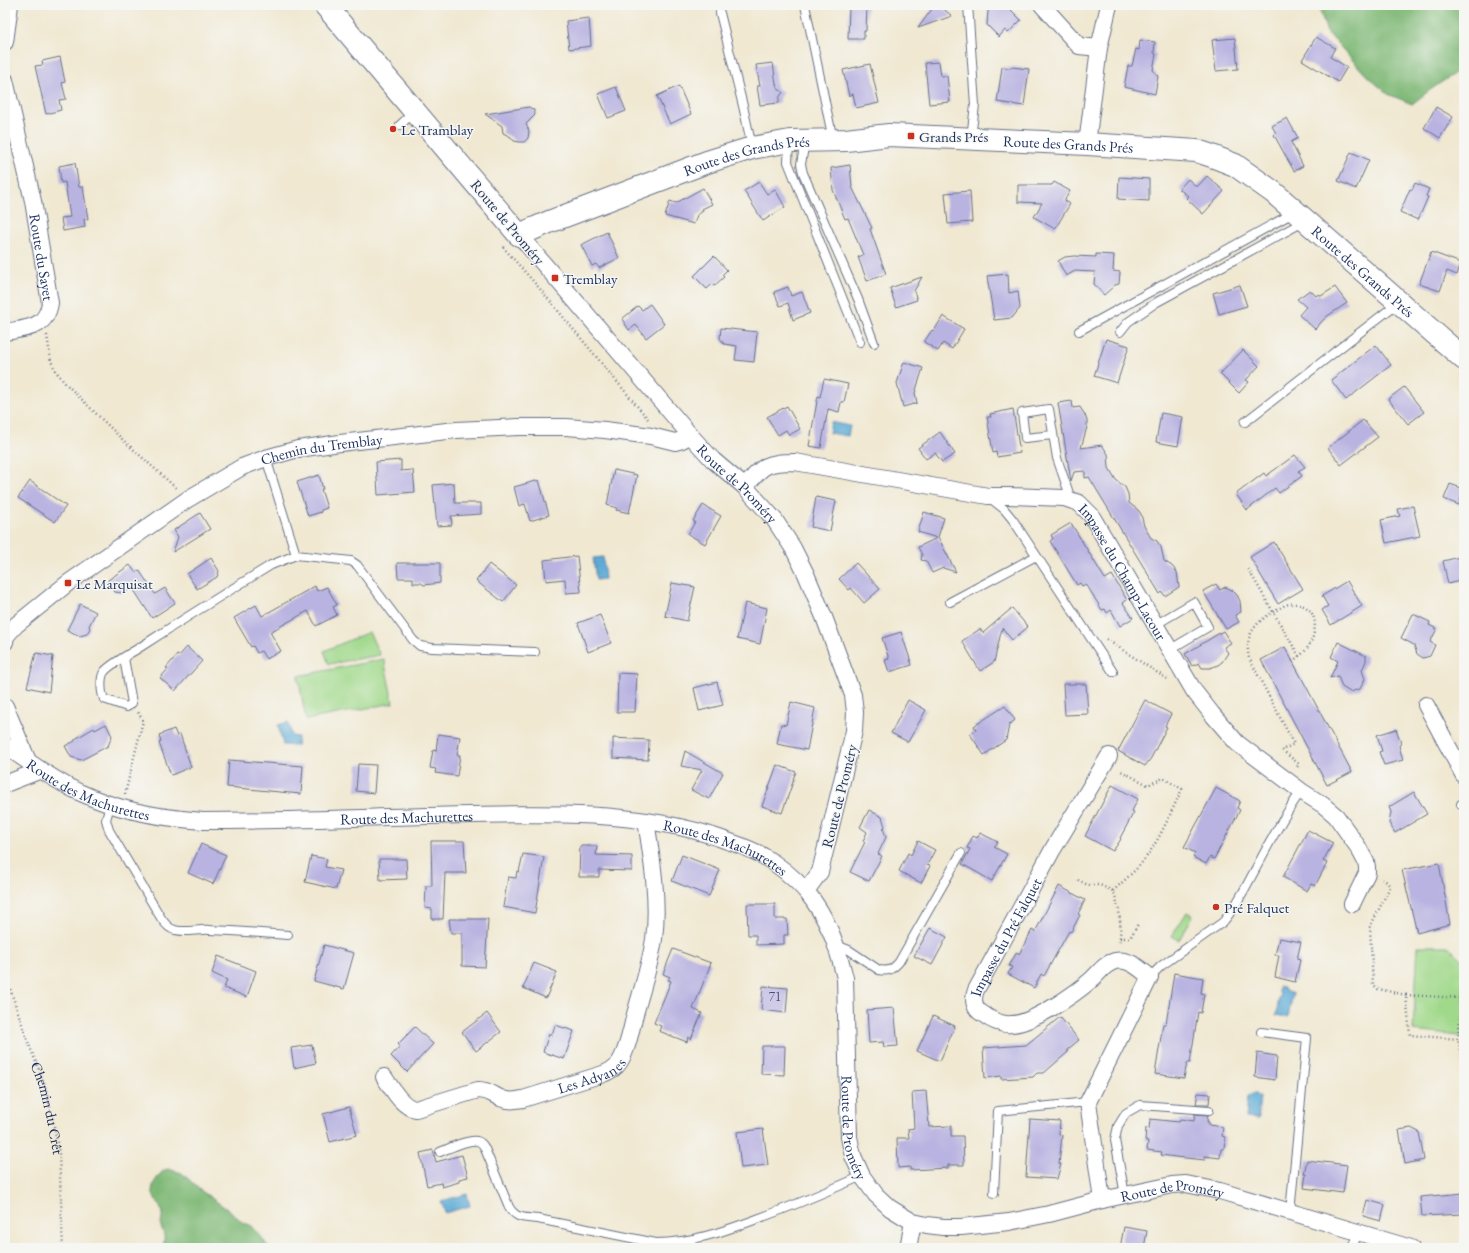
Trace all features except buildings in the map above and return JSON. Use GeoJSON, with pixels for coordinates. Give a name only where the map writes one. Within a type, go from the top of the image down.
{"type":"FeatureCollection","features":[{"type":"Feature","properties":{"kind":"street"},"geometry":{"type":"LineString","coordinates":[[5,42],[10,5]]}},
{"type":"Feature","properties":{"kind":"street","name":"Route de Proméry"},"geometry":{"type":"LineString","coordinates":[[324,5],[407,118],[519,235],[690,435],[713,460],[744,487],[774,519],[793,548],[806,574],[824,617],[853,696],[855,712],[854,731],[820,872],[806,891],[823,915],[836,945],[845,978],[850,1137],[853,1156],[862,1176],[876,1195],[890,1208],[913,1222],[943,1228],[1009,1222],[1049,1214],[1125,1195],[1172,1185],[1186,1184],[1220,1192],[1411,1248]]}},
{"type":"Feature","properties":{"kind":"street"},"geometry":{"type":"LineString","coordinates":[[1042,5],[1080,46],[1100,48]]}},
{"type":"Feature","properties":{"kind":"street"},"geometry":{"type":"LineString","coordinates":[[1087,144],[1100,48],[1109,5]]}},
{"type":"Feature","properties":{"kind":"street","name":"Route du Sayet"},"geometry":{"type":"LineString","coordinates":[[5,80],[8,105],[33,201],[50,303],[45,318]]}},
{"type":"Feature","properties":{"kind":"street","name":"Route des Grands Prés"},"geometry":{"type":"LineString","coordinates":[[519,235],[556,219],[707,162],[752,148],[797,141],[833,141],[889,134],[1186,150],[1212,156],[1234,165],[1251,176],[1301,216],[1464,359]]}},
{"type":"Feature","properties":{"kind":"street"},"geometry":{"type":"LineString","coordinates":[[5,332],[35,326],[45,318]]}},
{"type":"Feature","properties":{"kind":"street","name":"Chemin du Tremblay"},"geometry":{"type":"LineString","coordinates":[[5,638],[16,625],[68,583],[188,499],[242,468],[266,458],[298,449],[456,430],[519,427],[566,427],[651,436],[675,442],[690,435]]}},
{"type":"Feature","properties":{"kind":"street","name":"Impasse du Champ-Lacour"},"geometry":{"type":"LineString","coordinates":[[744,487],[756,473],[771,463],[794,462],[988,496],[1056,497],[1071,499],[1084,507],[1091,515],[1194,691],[1237,743],[1336,816],[1358,847],[1366,862],[1367,873]]}},
{"type":"Feature","properties":{"kind":"street"},"geometry":{"type":"LineString","coordinates":[[1426,705],[1464,776]]}},
{"type":"Feature","properties":{"kind":"street"},"geometry":{"type":"LineString","coordinates":[[5,706],[34,766],[5,784]]}},
{"type":"Feature","properties":{"kind":"street","name":"Route des Machurettes"},"geometry":{"type":"LineString","coordinates":[[5,746],[34,766],[81,793],[116,806],[159,817],[203,821],[520,815],[607,817],[646,821],[692,829],[753,851],[781,868],[806,891]]}},
{"type":"Feature","properties":{"kind":"street","name":"Impasse du Pré Falquet"},"geometry":{"type":"LineString","coordinates":[[1107,760],[1053,849],[976,990],[974,1000],[975,1005],[981,1013],[998,1022],[1011,1024],[1022,1023],[1046,1011],[1076,992],[1095,977],[1103,967],[1109,963],[1118,961]]}},
{"type":"Feature","properties":{"kind":"street","name":"Les Adyanes"},"geometry":{"type":"LineString","coordinates":[[384,1077],[406,1106],[416,1110],[478,1090],[486,1090],[503,1099],[511,1101],[523,1099],[603,1074],[614,1068],[621,1058],[630,1034],[654,937],[655,904],[652,863],[646,821]]}},
{"type":"Feature","properties":{"kind":"street"},"geometry":{"type":"LineString","coordinates":[[1352,904],[1367,873]]}},
{"type":"Feature","properties":{"kind":"street"},"geometry":{"type":"LineString","coordinates":[[1102,1200],[1088,1102],[1150,977],[1130,962],[1118,961]]}},
{"type":"Feature","properties":{"kind":"street"},"geometry":{"type":"LineString","coordinates":[[908,1248],[913,1222]]}},
{"type":"Feature","properties":{"kind":"lane"},"geometry":{"type":"LineString","coordinates":[[805,5],[833,141]]}},
{"type":"Feature","properties":{"kind":"lane"},"geometry":{"type":"LineString","coordinates":[[968,5],[975,105],[971,138]]}},
{"type":"Feature","properties":{"kind":"lane"},"geometry":{"type":"LineString","coordinates":[[720,13],[752,148]]}},
{"type":"Feature","properties":{"kind":"lane"},"geometry":{"type":"LineString","coordinates":[[797,141],[788,162],[860,342]]}},
{"type":"Feature","properties":{"kind":"lane"},"geometry":{"type":"LineString","coordinates":[[797,141],[803,172],[858,299],[874,343]]}},
{"type":"Feature","properties":{"kind":"lane"},"geometry":{"type":"LineString","coordinates":[[1079,331],[1301,216]]}},
{"type":"Feature","properties":{"kind":"lane"},"geometry":{"type":"LineString","coordinates":[[1120,332],[1128,322],[1157,302],[1301,216]]}},
{"type":"Feature","properties":{"kind":"lane"},"geometry":{"type":"LineString","coordinates":[[1244,422],[1399,302]]}},
{"type":"Feature","properties":{"kind":"lane"},"geometry":{"type":"LineString","coordinates":[[1053,435],[1026,438],[1022,413],[1049,409],[1057,458],[1071,499]]}},
{"type":"Feature","properties":{"kind":"lane"},"geometry":{"type":"LineString","coordinates":[[266,458],[296,555]]}},
{"type":"Feature","properties":{"kind":"lane"},"geometry":{"type":"LineString","coordinates":[[988,496],[1004,509],[1113,672]]}},
{"type":"Feature","properties":{"kind":"lane"},"geometry":{"type":"LineString","coordinates":[[124,658],[132,703],[127,707],[104,699],[102,694],[103,674],[106,671],[124,658],[271,565],[296,555],[351,561],[357,564],[413,640],[420,646],[432,648],[535,652]]}},
{"type":"Feature","properties":{"kind":"lane"},"geometry":{"type":"LineString","coordinates":[[950,602],[1036,556]]}},
{"type":"Feature","properties":{"kind":"lane"},"geometry":{"type":"LineString","coordinates":[[1155,625],[1194,602],[1208,627],[1170,650]]}},
{"type":"Feature","properties":{"kind":"lane"},"geometry":{"type":"LineString","coordinates":[[1150,977],[1161,966],[1223,922],[1229,915],[1236,906],[1264,853],[1301,791]]}},
{"type":"Feature","properties":{"kind":"lane"},"geometry":{"type":"LineString","coordinates":[[116,806],[106,820],[109,830],[162,918],[170,928],[184,931],[243,931],[288,935]]}},
{"type":"Feature","properties":{"kind":"lane"},"geometry":{"type":"LineString","coordinates":[[836,945],[849,950],[879,970],[884,971],[895,967],[961,853]]}},
{"type":"Feature","properties":{"kind":"lane"},"geometry":{"type":"LineString","coordinates":[[1261,1032],[1307,1038],[1290,1212]]}},
{"type":"Feature","properties":{"kind":"lane"},"geometry":{"type":"LineString","coordinates":[[994,1193],[998,1111],[1088,1102]]}},
{"type":"Feature","properties":{"kind":"lane"},"geometry":{"type":"LineString","coordinates":[[1125,1195],[1115,1140],[1118,1126],[1126,1113],[1140,1104],[1209,1110]]}},
{"type":"Feature","properties":{"kind":"lane"},"geometry":{"type":"LineString","coordinates":[[440,1152],[469,1142],[480,1142],[486,1149],[509,1207],[521,1218],[538,1219],[656,1243],[675,1243],[714,1235],[818,1196],[862,1176]]}},
{"type":"Feature","properties":{"kind":"lane"},"geometry":{"type":"LineString","coordinates":[[1352,1248],[1358,1232]]}},
{"type":"Feature","properties":{"kind":"path","name":"Route du Sayet"},"geometry":{"type":"LineString","coordinates":[[45,318],[51,361],[55,370],[64,382],[123,440],[188,499]]}},
{"type":"Feature","properties":{"kind":"path"},"geometry":{"type":"LineString","coordinates":[[1248,569],[1299,656]]}},
{"type":"Feature","properties":{"kind":"path"},"geometry":{"type":"LineString","coordinates":[[1288,781],[1299,764],[1282,750],[1294,744],[1249,658],[1248,641],[1255,625],[1273,612],[1290,604],[1301,605],[1313,613],[1315,619],[1313,638],[1306,651],[1292,660]]}},
{"type":"Feature","properties":{"kind":"path"},"geometry":{"type":"LineString","coordinates":[[1104,637],[1170,681]]}},
{"type":"Feature","properties":{"kind":"path"},"geometry":{"type":"LineString","coordinates":[[116,806],[143,721],[132,703]]}},
{"type":"Feature","properties":{"kind":"path"},"geometry":{"type":"LineString","coordinates":[[1107,760],[1148,786],[1163,778],[1182,789],[1162,831],[1150,849],[1138,866],[1113,891]]}},
{"type":"Feature","properties":{"kind":"path"},"geometry":{"type":"LineString","coordinates":[[1367,873],[1388,882],[1390,887],[1370,927],[1373,984],[1378,989],[1406,995],[1462,998]]}},
{"type":"Feature","properties":{"kind":"path"},"geometry":{"type":"LineString","coordinates":[[1078,880],[1088,885],[1100,885],[1113,891]]}},
{"type":"Feature","properties":{"kind":"path"},"geometry":{"type":"LineString","coordinates":[[1113,891],[1120,921],[1118,961]]}},
{"type":"Feature","properties":{"kind":"path"},"geometry":{"type":"LineString","coordinates":[[1120,938],[1130,938],[1138,924]]}},
{"type":"Feature","properties":{"kind":"path","name":"Chemin du Crêt"},"geometry":{"type":"LineString","coordinates":[[5,974],[28,1042],[45,1085],[53,1120],[58,1153],[63,1248]]}},
{"type":"Feature","properties":{"kind":"path"},"geometry":{"type":"LineString","coordinates":[[1464,991],[1458,1040],[1464,1072]]}},
{"type":"Feature","properties":{"kind":"path"},"geometry":{"type":"LineString","coordinates":[[1406,995],[1410,1035],[1458,1040]]}},
{"type":"Feature","properties":{"kind":"green space"},"geometry":{"type":"Polygon","coordinates":[[[1318,5],[1464,5],[1464,67],[1412,104],[1388,94],[1367,76],[1327,32],[1318,5]]]}},
{"type":"Feature","properties":{"kind":"green space"},"geometry":{"type":"Polygon","coordinates":[[[369,632],[380,655],[329,664],[324,651],[369,632]]]}},
{"type":"Feature","properties":{"kind":"green space"},"geometry":{"type":"Polygon","coordinates":[[[384,659],[393,703],[306,720],[298,676],[384,659]]]}},
{"type":"Feature","properties":{"kind":"green space"},"geometry":{"type":"Polygon","coordinates":[[[1187,912],[1193,916],[1179,940],[1172,936],[1187,912]]]}},
{"type":"Feature","properties":{"kind":"green space"},"geometry":{"type":"Polygon","coordinates":[[[1418,946],[1448,946],[1464,962],[1464,1035],[1459,1036],[1413,1031],[1418,946]]]}},
{"type":"Feature","properties":{"kind":"green space"},"geometry":{"type":"Polygon","coordinates":[[[168,1169],[182,1173],[200,1190],[234,1214],[242,1222],[252,1226],[269,1248],[165,1248],[164,1235],[161,1225],[161,1209],[154,1196],[152,1188],[160,1174],[168,1169]]]}},
{"type":"Feature","properties":{"kind":"water"},"geometry":{"type":"Polygon","coordinates":[[[831,422],[850,426],[848,436],[829,433],[831,422]]]}},
{"type":"Feature","properties":{"kind":"water"},"geometry":{"type":"Polygon","coordinates":[[[603,557],[605,579],[596,580],[593,558],[603,557]]]}},
{"type":"Feature","properties":{"kind":"water"},"geometry":{"type":"Polygon","coordinates":[[[288,722],[292,736],[298,737],[297,746],[283,745],[278,725],[288,722]]]}},
{"type":"Feature","properties":{"kind":"water"},"geometry":{"type":"Polygon","coordinates":[[[1279,987],[1293,993],[1288,1017],[1276,1015],[1280,993],[1278,992],[1279,987]]]}},
{"type":"Feature","properties":{"kind":"water"},"geometry":{"type":"Polygon","coordinates":[[[1255,1093],[1258,1097],[1260,1097],[1258,1119],[1246,1118],[1248,1096],[1255,1093]]]}},
{"type":"Feature","properties":{"kind":"water"},"geometry":{"type":"Polygon","coordinates":[[[467,1194],[470,1206],[445,1213],[441,1201],[467,1194]]]}},
{"type":"Feature","properties":{"kind":"place","name":"Le Tramblay"},"geometry":{"type":"Point","coordinates":[393,129]}},
{"type":"Feature","properties":{"kind":"place","name":"Grands Prés"},"geometry":{"type":"Point","coordinates":[911,136]}},
{"type":"Feature","properties":{"kind":"place","name":"Tremblay"},"geometry":{"type":"Point","coordinates":[555,278]}},
{"type":"Feature","properties":{"kind":"place","name":"Le Marquisat"},"geometry":{"type":"Point","coordinates":[68,583]}},
{"type":"Feature","properties":{"kind":"place","name":"Pré Falquet"},"geometry":{"type":"Point","coordinates":[1216,907]}}]}
